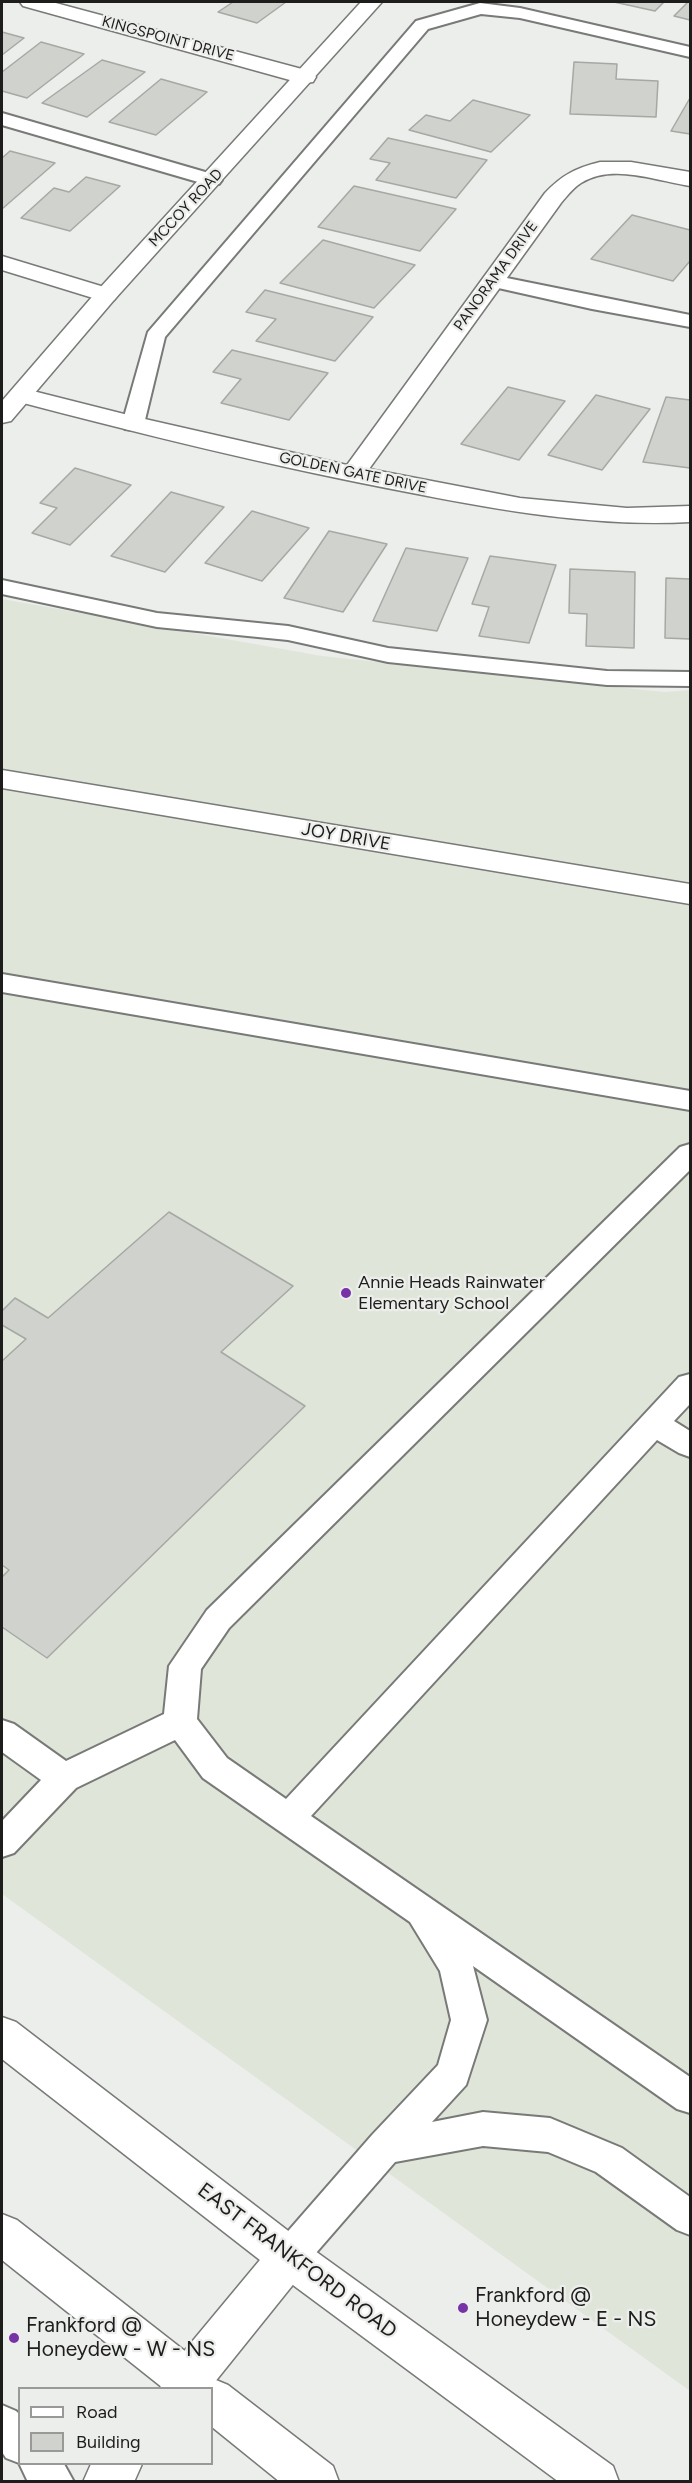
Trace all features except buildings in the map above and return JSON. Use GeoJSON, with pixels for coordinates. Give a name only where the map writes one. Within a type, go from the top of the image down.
{"type":"FeatureCollection","features":[{"type":"Feature","properties":{"kind":"street","name":"KINGSPOINT DRIVE"},"geometry":{"type":"LineString","coordinates":[[30,2],[305,77]]}},
{"type":"Feature","properties":{"kind":"street","name":"MCCOY ROAD"},"geometry":{"type":"LineString","coordinates":[[2,417],[106,295],[372,2]]}},
{"type":"Feature","properties":{"kind":"street","name":"PANORAMA DRIVE"},"geometry":{"type":"LineString","coordinates":[[353,474],[553,198],[574,178],[594,170],[630,168],[690,178]]}},
{"type":"Feature","properties":{"kind":"street"},"geometry":{"type":"LineString","coordinates":[[2,263],[106,295]]}},
{"type":"Feature","properties":{"kind":"street","name":"GOLDEN GATE DRIVE"},"geometry":{"type":"LineString","coordinates":[[21,395],[133,424],[353,474],[520,506],[627,516],[690,514]]}},
{"type":"Feature","properties":{"kind":"street","name":"JOY DRIVE"},"geometry":{"type":"LineString","coordinates":[[2,779],[690,894]]}},
{"type":"Feature","properties":{"kind":"street","name":"EAST FRANKFORD ROAD"},"geometry":{"type":"LineString","coordinates":[[2,2035],[290,2257],[597,2481]]}},
{"type":"Feature","properties":{"kind":"street"},"geometry":{"type":"LineString","coordinates":[[2,2234],[190,2387]]}},
{"type":"Feature","properties":{"kind":"street"},"geometry":{"type":"LineString","coordinates":[[196,2387],[290,2257]]}},
{"type":"Feature","properties":{"kind":"street"},"geometry":{"type":"LineString","coordinates":[[213,2404],[317,2481]]}},
{"type":"Feature","properties":{"kind":"street"},"geometry":{"type":"LineString","coordinates":[[105,2481],[118,2465]]}},
{"type":"Feature","properties":{"kind":"lane"},"geometry":{"type":"LineString","coordinates":[[133,424],[155,336],[423,25],[480,8],[520,13],[690,52]]}},
{"type":"Feature","properties":{"kind":"lane"},"geometry":{"type":"LineString","coordinates":[[2,119],[212,180]]}},
{"type":"Feature","properties":{"kind":"lane"},"geometry":{"type":"LineString","coordinates":[[492,281],[690,321]]}},
{"type":"Feature","properties":{"kind":"lane"},"geometry":{"type":"LineString","coordinates":[[2,587],[157,620],[288,633],[388,655],[607,678],[690,679]]}},
{"type":"Feature","properties":{"kind":"lane"},"geometry":{"type":"LineString","coordinates":[[2,982],[690,1101]]}},
{"type":"Feature","properties":{"kind":"lane"},"geometry":{"type":"LineString","coordinates":[[690,1154],[218,1619],[185,1666],[180,1722],[215,1768],[690,2097]]}},
{"type":"Feature","properties":{"kind":"lane"},"geometry":{"type":"LineString","coordinates":[[288,1819],[690,1385]]}},
{"type":"Feature","properties":{"kind":"lane"},"geometry":{"type":"LineString","coordinates":[[654,1424],[690,1445]]}},
{"type":"Feature","properties":{"kind":"lane"},"geometry":{"type":"LineString","coordinates":[[2,1843],[64,1778],[180,1722]]}},
{"type":"Feature","properties":{"kind":"lane"},"geometry":{"type":"LineString","coordinates":[[2,1734],[64,1778]]}},
{"type":"Feature","properties":{"kind":"lane"},"geometry":{"type":"LineString","coordinates":[[290,2257],[385,2147],[453,2074],[469,2020],[456,1966],[419,1909]]}},
{"type":"Feature","properties":{"kind":"lane"},"geometry":{"type":"LineString","coordinates":[[385,2147],[483,2129],[550,2135],[609,2160],[690,2218]]}},
{"type":"Feature","properties":{"kind":"lane"},"geometry":{"type":"LineString","coordinates":[[2,2424],[18,2442]]}},
{"type":"Feature","properties":{"kind":"lane"},"geometry":{"type":"LineString","coordinates":[[40,2465],[55,2481]]}},
{"type":"Feature","properties":{"kind":"shaded area","name":"Annie Heads Rainwater Elementary School"},"geometry":{"type":"Polygon","coordinates":[[[2,599],[322,656],[664,692],[690,690],[690,2391],[2,1894],[2,599]]]}},
{"type":"Feature","properties":{"kind":"place","name":"Annie Heads Rainwater Elementary School"},"geometry":{"type":"Point","coordinates":[346,1293]}},
{"type":"Feature","properties":{"kind":"place","name":"Frankford @ Honeydew - E - NS"},"geometry":{"type":"Point","coordinates":[463,2308]}},
{"type":"Feature","properties":{"kind":"place","name":"Frankford @ Honeydew - W - NS"},"geometry":{"type":"Point","coordinates":[14,2338]}}]}
